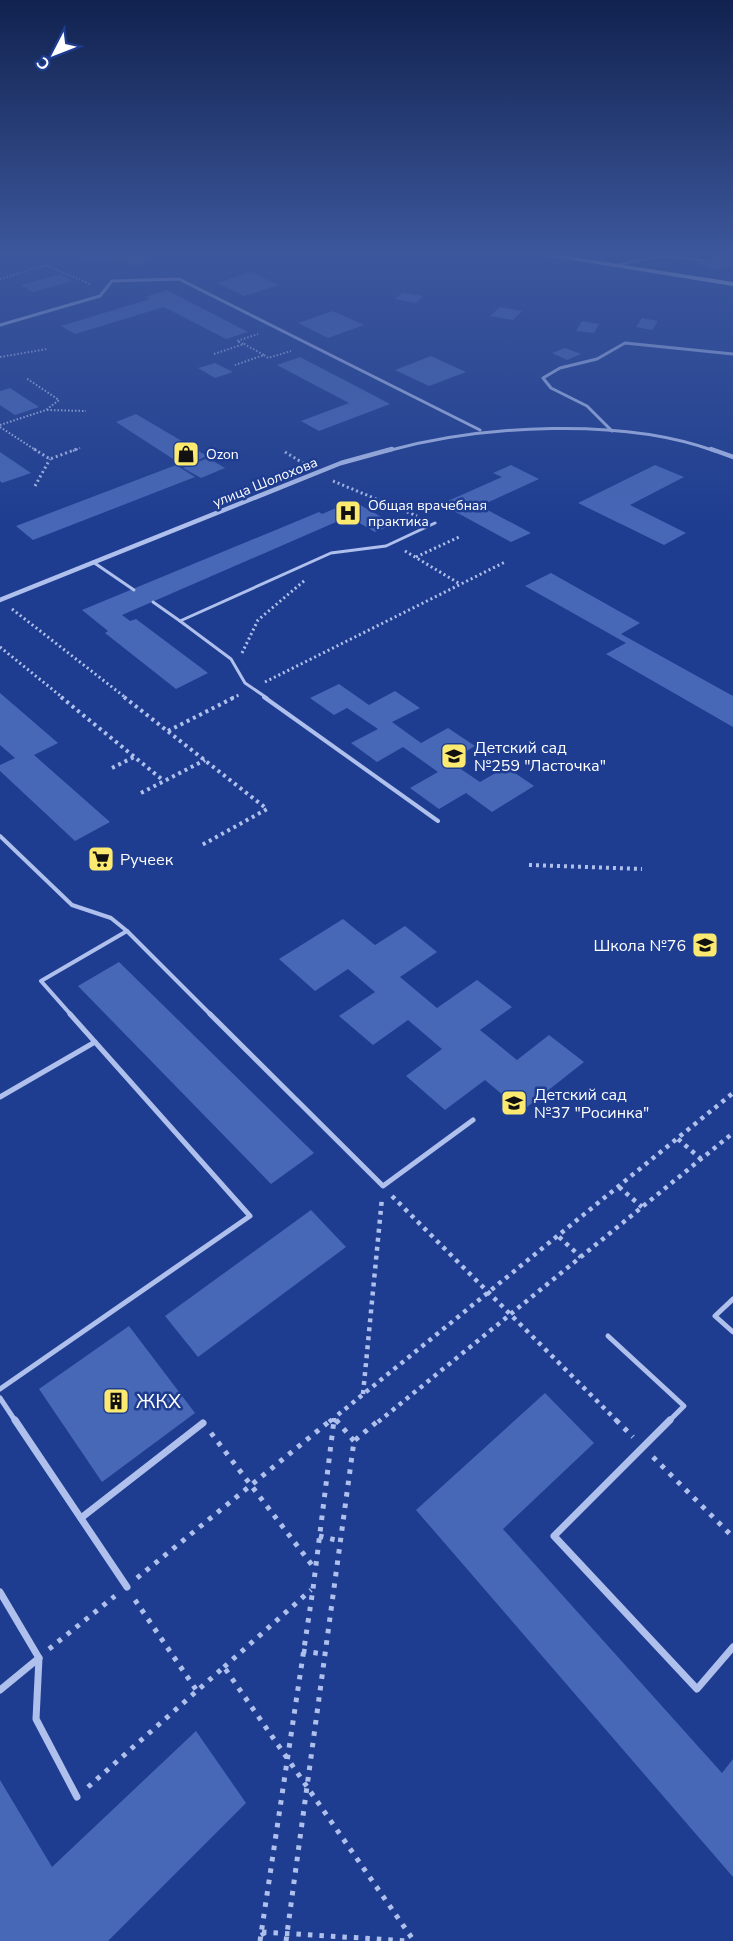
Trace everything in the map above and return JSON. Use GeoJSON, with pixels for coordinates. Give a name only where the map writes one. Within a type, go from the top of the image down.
{"type":"FeatureCollection","features":[{"type":"Feature","properties":{"kind":"street"},"geometry":{"type":"LineString","coordinates":[[313,347],[484,430]]}},
{"type":"Feature","properties":{"kind":"street"},"geometry":{"type":"LineString","coordinates":[[612,431],[587,406],[545,385],[543,378],[560,368],[597,358],[618,347]]}},
{"type":"Feature","properties":{"kind":"street"},"geometry":{"type":"LineString","coordinates":[[660,347],[733,354]]}},
{"type":"Feature","properties":{"kind":"street","name":"улица Шолохова"},"geometry":{"type":"LineString","coordinates":[[0,600],[357,458],[415,441],[484,430],[549,428],[612,431],[687,440],[733,457]]}},
{"type":"Feature","properties":{"kind":"lane"},"geometry":{"type":"LineString","coordinates":[[180,621],[331,553],[347,553],[392,543],[435,523]]}},
{"type":"Feature","properties":{"kind":"lane"},"geometry":{"type":"LineString","coordinates":[[93,562],[134,590]]}},
{"type":"Feature","properties":{"kind":"lane"},"geometry":{"type":"LineString","coordinates":[[153,602],[237,665],[239,677],[252,689],[438,820]]}},
{"type":"Feature","properties":{"kind":"lane"},"geometry":{"type":"LineString","coordinates":[[0,836],[72,905],[111,918],[127,931],[383,1186],[473,1120]]}},
{"type":"Feature","properties":{"kind":"lane"},"geometry":{"type":"LineString","coordinates":[[0,1389],[250,1216],[41,981],[127,931]]}},
{"type":"Feature","properties":{"kind":"lane"},"geometry":{"type":"LineString","coordinates":[[0,1098],[95,1042]]}},
{"type":"Feature","properties":{"kind":"lane"},"geometry":{"type":"LineString","coordinates":[[733,1299],[715,1316],[733,1332]]}},
{"type":"Feature","properties":{"kind":"lane"},"geometry":{"type":"LineString","coordinates":[[608,1336],[684,1406],[554,1536],[697,1689],[733,1647]]}},
{"type":"Feature","properties":{"kind":"lane"},"geometry":{"type":"LineString","coordinates":[[0,1398],[127,1587]]}},
{"type":"Feature","properties":{"kind":"lane"},"geometry":{"type":"LineString","coordinates":[[81,1518],[203,1423]]}},
{"type":"Feature","properties":{"kind":"lane"},"geometry":{"type":"LineString","coordinates":[[0,1592],[39,1658],[36,1719],[77,1797]]}},
{"type":"Feature","properties":{"kind":"lane"},"geometry":{"type":"LineString","coordinates":[[0,1690],[39,1658]]}},
{"type":"Feature","properties":{"kind":"path"},"geometry":{"type":"LineString","coordinates":[[214,354],[236,347]]}},
{"type":"Feature","properties":{"kind":"path"},"geometry":{"type":"LineString","coordinates":[[248,347],[268,358],[305,347]]}},
{"type":"Feature","properties":{"kind":"path"},"geometry":{"type":"LineString","coordinates":[[0,357],[47,349]]}},
{"type":"Feature","properties":{"kind":"path"},"geometry":{"type":"LineString","coordinates":[[235,365],[264,356]]}},
{"type":"Feature","properties":{"kind":"path"},"geometry":{"type":"LineString","coordinates":[[0,426],[46,410],[59,400],[26,378]]}},
{"type":"Feature","properties":{"kind":"path"},"geometry":{"type":"LineString","coordinates":[[46,410],[86,411]]}},
{"type":"Feature","properties":{"kind":"path"},"geometry":{"type":"LineString","coordinates":[[0,426],[50,459]]}},
{"type":"Feature","properties":{"kind":"path"},"geometry":{"type":"LineString","coordinates":[[35,486],[50,459],[80,448]]}},
{"type":"Feature","properties":{"kind":"path"},"geometry":{"type":"LineString","coordinates":[[339,484],[435,523]]}},
{"type":"Feature","properties":{"kind":"path"},"geometry":{"type":"LineString","coordinates":[[415,557],[459,537]]}},
{"type":"Feature","properties":{"kind":"path"},"geometry":{"type":"LineString","coordinates":[[392,543],[461,584]]}},
{"type":"Feature","properties":{"kind":"path"},"geometry":{"type":"LineString","coordinates":[[237,665],[258,620],[303,583],[319,558]]}},
{"type":"Feature","properties":{"kind":"path"},"geometry":{"type":"LineString","coordinates":[[168,731],[505,562]]}},
{"type":"Feature","properties":{"kind":"path"},"geometry":{"type":"LineString","coordinates":[[0,600],[267,809],[202,845]]}},
{"type":"Feature","properties":{"kind":"path"},"geometry":{"type":"LineString","coordinates":[[0,647],[164,781]]}},
{"type":"Feature","properties":{"kind":"path"},"geometry":{"type":"LineString","coordinates":[[112,768],[134,757]]}},
{"type":"Feature","properties":{"kind":"path"},"geometry":{"type":"LineString","coordinates":[[141,793],[205,760]]}},
{"type":"Feature","properties":{"kind":"path"},"geometry":{"type":"LineString","coordinates":[[528,865],[642,868]]}},
{"type":"Feature","properties":{"kind":"path"},"geometry":{"type":"LineString","coordinates":[[39,1658],[733,1094]]}},
{"type":"Feature","properties":{"kind":"path"},"geometry":{"type":"LineString","coordinates":[[286,1941],[354,1441],[733,1133]]}},
{"type":"Feature","properties":{"kind":"path"},"geometry":{"type":"LineString","coordinates":[[678,1139],[701,1159]]}},
{"type":"Feature","properties":{"kind":"path"},"geometry":{"type":"LineString","coordinates":[[383,1186],[733,1537]]}},
{"type":"Feature","properties":{"kind":"path"},"geometry":{"type":"LineString","coordinates":[[363,1395],[383,1186]]}},
{"type":"Feature","properties":{"kind":"path"},"geometry":{"type":"LineString","coordinates":[[619,1187],[642,1207]]}},
{"type":"Feature","properties":{"kind":"path"},"geometry":{"type":"LineString","coordinates":[[559,1237],[581,1257]]}},
{"type":"Feature","properties":{"kind":"path"},"geometry":{"type":"LineString","coordinates":[[334,1418],[354,1441]]}},
{"type":"Feature","properties":{"kind":"path"},"geometry":{"type":"LineString","coordinates":[[260,1941],[313,1589],[334,1418]]}},
{"type":"Feature","properties":{"kind":"path"},"geometry":{"type":"LineString","coordinates":[[203,1423],[315,1569]]}},
{"type":"Feature","properties":{"kind":"path"},"geometry":{"type":"LineString","coordinates":[[319,1536],[340,1541]]}},
{"type":"Feature","properties":{"kind":"path"},"geometry":{"type":"LineString","coordinates":[[127,1587],[197,1691]]}},
{"type":"Feature","properties":{"kind":"path"},"geometry":{"type":"LineString","coordinates":[[77,1797],[313,1589]]}},
{"type":"Feature","properties":{"kind":"path"},"geometry":{"type":"LineString","coordinates":[[303,1651],[324,1654]]}},
{"type":"Feature","properties":{"kind":"path"},"geometry":{"type":"LineString","coordinates":[[224,1667],[412,1941]]}},
{"type":"Feature","properties":{"kind":"path"},"geometry":{"type":"LineString","coordinates":[[262,1932],[412,1941]]}},
{"type":"Feature","properties":{"kind":"path"},"geometry":{"type":"LineString","coordinates":[[262,1932],[267,1941]]}},
{"type":"Feature","properties":{"kind":"building"},"geometry":{"type":"Polygon","coordinates":[[[565,348],[581,354],[567,360],[552,353],[565,348]]]}},
{"type":"Feature","properties":{"kind":"building"},"geometry":{"type":"Polygon","coordinates":[[[431,356],[466,372],[429,386],[395,370],[431,356]]]}},
{"type":"Feature","properties":{"kind":"building"},"geometry":{"type":"Polygon","coordinates":[[[300,357],[390,404],[319,431],[301,421],[349,403],[277,365],[300,357]]]}},
{"type":"Feature","properties":{"kind":"building"},"geometry":{"type":"Polygon","coordinates":[[[215,363],[233,372],[215,378],[198,368],[215,363]]]}},
{"type":"Feature","properties":{"kind":"building"},"geometry":{"type":"Polygon","coordinates":[[[10,388],[39,407],[15,415],[0,405],[0,391],[10,388]]]}},
{"type":"Feature","properties":{"kind":"building"},"geometry":{"type":"Polygon","coordinates":[[[136,414],[207,456],[184,466],[116,422],[136,414]]]}},
{"type":"Feature","properties":{"kind":"building"},"geometry":{"type":"Polygon","coordinates":[[[0,452],[31,473],[2,483],[0,481],[0,452]]]}},
{"type":"Feature","properties":{"kind":"building"},"geometry":{"type":"Polygon","coordinates":[[[208,458],[225,468],[201,478],[183,468],[208,458]]]}},
{"type":"Feature","properties":{"kind":"building"},"geometry":{"type":"Polygon","coordinates":[[[176,465],[195,477],[33,540],[16,526],[176,465]]]}},
{"type":"Feature","properties":{"kind":"building"},"geometry":{"type":"Polygon","coordinates":[[[511,465],[539,479],[480,506],[531,533],[511,542],[441,504],[502,477],[493,473],[511,465]]]}},
{"type":"Feature","properties":{"kind":"building"},"geometry":{"type":"Polygon","coordinates":[[[655,465],[684,477],[630,505],[686,533],[664,545],[578,503],[655,465]]]}},
{"type":"Feature","properties":{"kind":"building"},"geometry":{"type":"Polygon","coordinates":[[[353,501],[394,524],[375,532],[356,521],[343,526],[336,522],[122,615],[130,621],[136,619],[208,673],[176,689],[105,633],[108,631],[82,610],[319,512],[322,514],[353,501]]]}},
{"type":"Feature","properties":{"kind":"building"},"geometry":{"type":"Polygon","coordinates":[[[551,573],[640,623],[621,634],[733,696],[733,727],[606,654],[626,643],[525,586],[551,573]]]}},
{"type":"Feature","properties":{"kind":"building"},"geometry":{"type":"Polygon","coordinates":[[[339,684],[369,705],[395,691],[420,708],[392,722],[421,743],[448,728],[475,746],[449,761],[480,782],[506,767],[534,786],[492,812],[466,793],[439,809],[410,788],[438,772],[403,747],[377,762],[351,743],[378,729],[347,708],[334,715],[310,698],[339,684]]]}},
{"type":"Feature","properties":{"kind":"building"},"geometry":{"type":"Polygon","coordinates":[[[0,693],[58,743],[34,755],[110,822],[75,841],[0,771],[0,765],[15,758],[0,745],[0,693]]]}},
{"type":"Feature","properties":{"kind":"building"},"geometry":{"type":"Polygon","coordinates":[[[343,919],[375,945],[405,926],[437,952],[400,977],[437,1008],[477,980],[512,1007],[480,1030],[517,1060],[549,1035],[584,1062],[522,1111],[485,1080],[445,1110],[406,1076],[442,1049],[408,1020],[373,1045],[339,1016],[375,992],[348,969],[315,991],[279,959],[343,919]]]}},
{"type":"Feature","properties":{"kind":"building"},"geometry":{"type":"Polygon","coordinates":[[[119,962],[314,1153],[271,1184],[78,986],[119,962]]]}},
{"type":"Feature","properties":{"kind":"building"},"geometry":{"type":"Polygon","coordinates":[[[311,1210],[346,1247],[198,1357],[165,1316],[311,1210]]]}},
{"type":"Feature","properties":{"kind":"building","name":"ЖКХ"},"geometry":{"type":"Polygon","coordinates":[[[129,1326],[195,1413],[102,1482],[39,1389],[129,1326]]]}},
{"type":"Feature","properties":{"kind":"building"},"geometry":{"type":"Polygon","coordinates":[[[545,1393],[594,1443],[503,1529],[722,1773],[733,1759],[733,1877],[416,1510],[545,1393]]]}},
{"type":"Feature","properties":{"kind":"building"},"geometry":{"type":"Polygon","coordinates":[[[196,1731],[246,1803],[108,1941],[0,1941],[0,1780],[52,1867],[196,1731]]]}},
{"type":"Feature","properties":{"kind":"place","name":"Ozon"},"geometry":{"type":"Point","coordinates":[186,454]}},
{"type":"Feature","properties":{"kind":"place","name":"Общая врачебная практика"},"geometry":{"type":"Point","coordinates":[348,513]}},
{"type":"Feature","properties":{"kind":"place","name":"Детский сад №259 \"Ласточка\""},"geometry":{"type":"Point","coordinates":[454,756]}},
{"type":"Feature","properties":{"kind":"place","name":"Ручеек"},"geometry":{"type":"Point","coordinates":[101,859]}},
{"type":"Feature","properties":{"kind":"place","name":"Школа №76"},"geometry":{"type":"Point","coordinates":[705,945]}},
{"type":"Feature","properties":{"kind":"place","name":"Детский сад №37 \"Росинка\""},"geometry":{"type":"Point","coordinates":[514,1103]}},
{"type":"Feature","properties":{"kind":"place","name":"ЖКХ"},"geometry":{"type":"Point","coordinates":[116,1401]}}]}
